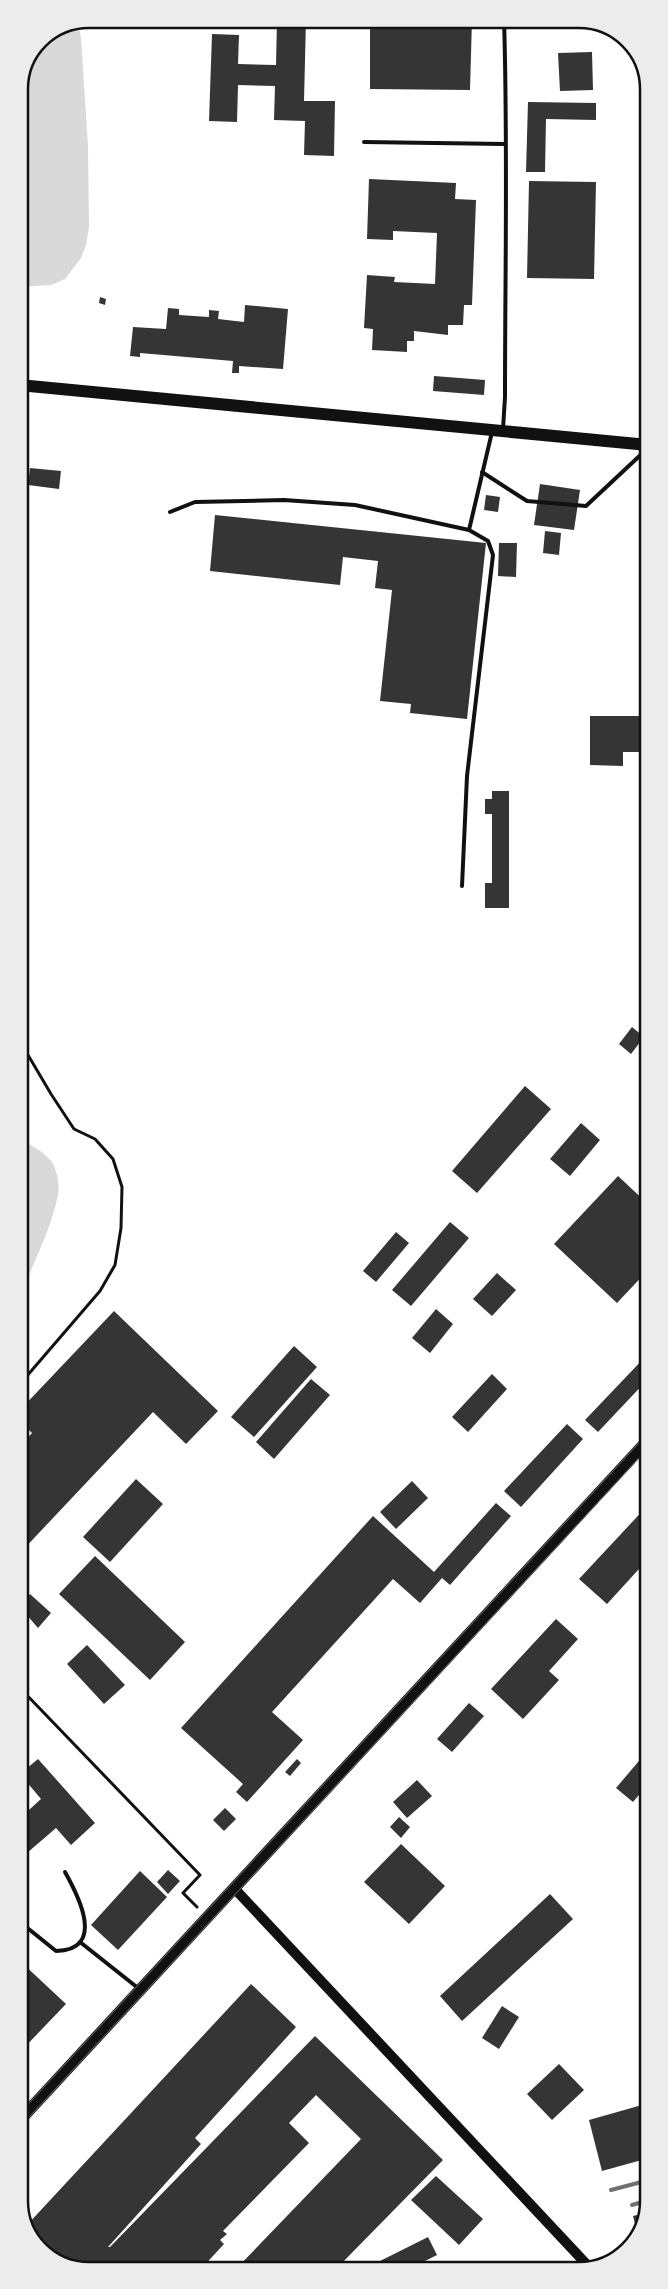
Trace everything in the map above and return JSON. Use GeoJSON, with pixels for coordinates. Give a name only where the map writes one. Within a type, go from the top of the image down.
{"type":"FeatureCollection","features":[{"type":"Feature","properties":{"kind":"main road"},"geometry":{"type":"LineString","coordinates":[[28,386],[640,445]]}},
{"type":"Feature","properties":{"kind":"main road"},"geometry":{"type":"LineString","coordinates":[[28,2111],[640,1449]]}},
{"type":"Feature","properties":{"kind":"main road"},"geometry":{"type":"LineString","coordinates":[[234,1888],[584,2261]]}},
{"type":"Feature","properties":{"kind":"lane"},"geometry":{"type":"LineString","coordinates":[[469,530],[482,472],[497,431],[505,397],[505,144],[507,102],[504,28]]}},
{"type":"Feature","properties":{"kind":"lane"},"geometry":{"type":"LineString","coordinates":[[364,142],[505,144]]}},
{"type":"Feature","properties":{"kind":"lane"},"geometry":{"type":"LineString","coordinates":[[482,472],[527,501],[586,506],[640,454]]}},
{"type":"Feature","properties":{"kind":"lane"},"geometry":{"type":"LineString","coordinates":[[170,512],[195,502],[284,500],[355,505],[469,530],[488,541],[493,555],[467,776],[462,886]]}},
{"type":"Feature","properties":{"kind":"lane"},"geometry":{"type":"LineString","coordinates":[[28,1928],[56,1951],[69,1950],[80,1942],[86,1918],[76,1892],[65,1872]]}},
{"type":"Feature","properties":{"kind":"lane"},"geometry":{"type":"LineString","coordinates":[[80,1942],[128,1978],[140,1990]]}},
{"type":"Feature","properties":{"kind":"path"},"geometry":{"type":"LineString","coordinates":[[28,1055],[50,1094],[74,1129],[95,1139],[113,1159],[122,1186],[122,1228],[115,1264],[100,1291],[28,1375]]}},
{"type":"Feature","properties":{"kind":"path"},"geometry":{"type":"LineString","coordinates":[[28,1696],[200,1875],[183,1893],[208,1916]]}},
{"type":"Feature","properties":{"kind":"shaded area"},"geometry":{"type":"Polygon","coordinates":[[[79,29],[88,147],[89,227],[86,245],[81,258],[65,279],[51,285],[28,286],[29,77],[32,65],[45,45],[65,32],[79,29]]]}},
{"type":"Feature","properties":{"kind":"shaded area"},"geometry":{"type":"Polygon","coordinates":[[[28,1144],[48,1157],[58,1177],[59,1187],[55,1208],[28,1277],[28,1144]]]}},
{"type":"Feature","properties":{"kind":"building"},"geometry":{"type":"Polygon","coordinates":[[[277,27],[306,27],[304,101],[335,101],[334,156],[304,155],[305,121],[274,120],[275,86],[238,85],[237,122],[209,121],[212,34],[239,35],[238,64],[276,65],[277,27]]]}},
{"type":"Feature","properties":{"kind":"building"},"geometry":{"type":"Polygon","coordinates":[[[370,28],[472,28],[470,90],[370,89],[370,28]]]}},
{"type":"Feature","properties":{"kind":"building"},"geometry":{"type":"Polygon","coordinates":[[[592,52],[593,90],[560,91],[558,53],[592,52]]]}},
{"type":"Feature","properties":{"kind":"building"},"geometry":{"type":"Polygon","coordinates":[[[528,102],[596,103],[596,120],[546,119],[545,172],[526,172],[528,102]]]}},
{"type":"Feature","properties":{"kind":"building"},"geometry":{"type":"Polygon","coordinates":[[[369,179],[456,183],[455,199],[476,200],[472,305],[464,305],[463,325],[448,325],[448,335],[414,331],[414,341],[407,341],[407,352],[372,350],[373,329],[364,328],[367,275],[395,277],[394,282],[435,284],[437,233],[393,231],[393,240],[367,239],[369,179]]]}},
{"type":"Feature","properties":{"kind":"building"},"geometry":{"type":"Polygon","coordinates":[[[529,181],[596,182],[594,279],[527,278],[529,181]]]}},
{"type":"Feature","properties":{"kind":"building"},"geometry":{"type":"Polygon","coordinates":[[[100,297],[106,299],[105,305],[99,303],[100,297]]]}},
{"type":"Feature","properties":{"kind":"building"},"geometry":{"type":"Polygon","coordinates":[[[245,305],[288,309],[283,369],[239,366],[239,373],[232,373],[233,361],[140,353],[140,357],[130,356],[133,327],[166,329],[168,308],[179,309],[179,315],[209,317],[209,310],[219,311],[218,319],[244,322],[245,305]]]}},
{"type":"Feature","properties":{"kind":"building"},"geometry":{"type":"Polygon","coordinates":[[[434,376],[485,380],[484,395],[433,391],[434,376]]]}},
{"type":"Feature","properties":{"kind":"building"},"geometry":{"type":"Polygon","coordinates":[[[30,468],[61,471],[59,489],[28,485],[30,468]]]}},
{"type":"Feature","properties":{"kind":"building"},"geometry":{"type":"Polygon","coordinates":[[[540,484],[580,490],[574,530],[534,525],[540,484]]]}},
{"type":"Feature","properties":{"kind":"building"},"geometry":{"type":"Polygon","coordinates":[[[486,495],[500,497],[498,512],[484,510],[486,495]]]}},
{"type":"Feature","properties":{"kind":"building"},"geometry":{"type":"Polygon","coordinates":[[[215,515],[486,543],[467,719],[410,713],[411,704],[380,701],[392,590],[375,588],[378,561],[343,557],[340,585],[210,571],[215,515]]]}},
{"type":"Feature","properties":{"kind":"building"},"geometry":{"type":"Polygon","coordinates":[[[545,531],[561,533],[559,555],[543,553],[545,531]]]}},
{"type":"Feature","properties":{"kind":"building"},"geometry":{"type":"Polygon","coordinates":[[[499,543],[517,543],[516,577],[498,576],[499,543]]]}},
{"type":"Feature","properties":{"kind":"building"},"geometry":{"type":"Polygon","coordinates":[[[590,716],[640,716],[640,752],[623,752],[623,766],[590,765],[590,716]]]}},
{"type":"Feature","properties":{"kind":"building"},"geometry":{"type":"Polygon","coordinates":[[[492,791],[509,791],[509,908],[485,908],[485,883],[492,883],[492,814],[485,814],[485,799],[492,799],[492,791]]]}},
{"type":"Feature","properties":{"kind":"building"},"geometry":{"type":"Polygon","coordinates":[[[632,1027],[640,1034],[640,1042],[631,1054],[619,1044],[632,1027]]]}},
{"type":"Feature","properties":{"kind":"building"},"geometry":{"type":"Polygon","coordinates":[[[525,1086],[551,1109],[477,1193],[452,1171],[525,1086]]]}},
{"type":"Feature","properties":{"kind":"building"},"geometry":{"type":"Polygon","coordinates":[[[581,1123],[600,1140],[570,1176],[550,1159],[581,1123]]]}},
{"type":"Feature","properties":{"kind":"building"},"geometry":{"type":"Polygon","coordinates":[[[618,1176],[640,1197],[640,1279],[617,1303],[554,1244],[618,1176]]]}},
{"type":"Feature","properties":{"kind":"building"},"geometry":{"type":"Polygon","coordinates":[[[450,1222],[469,1238],[411,1306],[392,1290],[450,1222]]]}},
{"type":"Feature","properties":{"kind":"building"},"geometry":{"type":"Polygon","coordinates":[[[396,1232],[409,1243],[376,1282],[363,1271],[396,1232]]]}},
{"type":"Feature","properties":{"kind":"building"},"geometry":{"type":"Polygon","coordinates":[[[497,1273],[516,1290],[492,1316],[473,1299],[497,1273]]]}},
{"type":"Feature","properties":{"kind":"building"},"geometry":{"type":"Polygon","coordinates":[[[436,1309],[453,1324],[430,1353],[412,1338],[436,1309]]]}},
{"type":"Feature","properties":{"kind":"building"},"geometry":{"type":"Polygon","coordinates":[[[114,1311],[218,1411],[186,1444],[153,1412],[28,1545],[28,1437],[32,1433],[28,1429],[28,1402],[114,1311]]]}},
{"type":"Feature","properties":{"kind":"building"},"geometry":{"type":"Polygon","coordinates":[[[294,1346],[317,1367],[254,1437],[231,1417],[294,1346]]]}},
{"type":"Feature","properties":{"kind":"building"},"geometry":{"type":"Polygon","coordinates":[[[640,1362],[640,1388],[598,1432],[585,1420],[640,1362]]]}},
{"type":"Feature","properties":{"kind":"building"},"geometry":{"type":"Polygon","coordinates":[[[492,1374],[507,1389],[468,1432],[452,1417],[492,1374]]]}},
{"type":"Feature","properties":{"kind":"building"},"geometry":{"type":"Polygon","coordinates":[[[311,1379],[330,1395],[274,1459],[256,1442],[311,1379]]]}},
{"type":"Feature","properties":{"kind":"building"},"geometry":{"type":"Polygon","coordinates":[[[567,1424],[583,1439],[521,1507],[504,1491],[567,1424]]]}},
{"type":"Feature","properties":{"kind":"building"},"geometry":{"type":"Polygon","coordinates":[[[136,1479],[163,1504],[110,1562],[83,1537],[136,1479]]]}},
{"type":"Feature","properties":{"kind":"building"},"geometry":{"type":"Polygon","coordinates":[[[412,1481],[428,1498],[396,1529],[380,1512],[412,1481]]]}},
{"type":"Feature","properties":{"kind":"building"},"geometry":{"type":"Polygon","coordinates":[[[496,1503],[511,1516],[450,1585],[442,1578],[420,1603],[393,1579],[272,1712],[303,1740],[247,1802],[236,1792],[243,1784],[181,1728],[373,1516],[434,1572],[496,1503]]]}},
{"type":"Feature","properties":{"kind":"building"},"geometry":{"type":"Polygon","coordinates":[[[640,1514],[640,1568],[607,1604],[579,1579],[640,1514]]]}},
{"type":"Feature","properties":{"kind":"building"},"geometry":{"type":"Polygon","coordinates":[[[95,1556],[185,1642],[150,1680],[59,1594],[95,1556]]]}},
{"type":"Feature","properties":{"kind":"building"},"geometry":{"type":"Polygon","coordinates":[[[30,1594],[51,1613],[38,1628],[28,1616],[28,1597],[30,1594]]]}},
{"type":"Feature","properties":{"kind":"building"},"geometry":{"type":"Polygon","coordinates":[[[556,1619],[578,1639],[549,1671],[559,1680],[523,1719],[491,1689],[556,1619]]]}},
{"type":"Feature","properties":{"kind":"building"},"geometry":{"type":"Polygon","coordinates":[[[87,1645],[125,1685],[104,1704],[67,1664],[87,1645]]]}},
{"type":"Feature","properties":{"kind":"building"},"geometry":{"type":"Polygon","coordinates":[[[469,1703],[484,1716],[452,1752],[437,1739],[469,1703]]]}},
{"type":"Feature","properties":{"kind":"building"},"geometry":{"type":"Polygon","coordinates":[[[38,1759],[95,1823],[71,1845],[56,1828],[28,1852],[28,1811],[41,1799],[28,1784],[28,1767],[38,1759]]]}},
{"type":"Feature","properties":{"kind":"building"},"geometry":{"type":"Polygon","coordinates":[[[297,1759],[301,1763],[290,1776],[285,1772],[297,1759]]]}},
{"type":"Feature","properties":{"kind":"building"},"geometry":{"type":"Polygon","coordinates":[[[640,1760],[640,1794],[633,1802],[616,1788],[640,1760]]]}},
{"type":"Feature","properties":{"kind":"building"},"geometry":{"type":"Polygon","coordinates":[[[417,1780],[432,1796],[407,1818],[393,1802],[417,1780]]]}},
{"type":"Feature","properties":{"kind":"building"},"geometry":{"type":"Polygon","coordinates":[[[225,1808],[236,1819],[224,1831],[213,1820],[225,1808]]]}},
{"type":"Feature","properties":{"kind":"building"},"geometry":{"type":"Polygon","coordinates":[[[399,1817],[410,1827],[401,1838],[390,1827],[399,1817]]]}},
{"type":"Feature","properties":{"kind":"building"},"geometry":{"type":"Polygon","coordinates":[[[401,1844],[445,1886],[409,1924],[364,1882],[401,1844]]]}},
{"type":"Feature","properties":{"kind":"building"},"geometry":{"type":"Polygon","coordinates":[[[168,1870],[180,1881],[168,1894],[157,1882],[168,1870]]]}},
{"type":"Feature","properties":{"kind":"building"},"geometry":{"type":"Polygon","coordinates":[[[140,1871],[167,1897],[118,1950],[91,1925],[140,1871]]]}},
{"type":"Feature","properties":{"kind":"building"},"geometry":{"type":"Polygon","coordinates":[[[550,1894],[573,1919],[462,2021],[440,1996],[550,1894]]]}},
{"type":"Feature","properties":{"kind":"building"},"geometry":{"type":"Polygon","coordinates":[[[28,1968],[66,2004],[28,2044],[28,1968]]]}},
{"type":"Feature","properties":{"kind":"building"},"geometry":{"type":"Polygon","coordinates":[[[251,1984],[296,2027],[195,2138],[201,2144],[108,2247],[315,2036],[443,2160],[343,2262],[243,2261],[361,2139],[316,2095],[289,2123],[309,2143],[223,2231],[227,2234],[220,2240],[224,2244],[208,2261],[77,2260],[65,2257],[48,2246],[36,2231],[31,2221],[251,1984]]]}},
{"type":"Feature","properties":{"kind":"building"},"geometry":{"type":"Polygon","coordinates":[[[502,2006],[519,2017],[499,2049],[482,2038],[502,2006]]]}},
{"type":"Feature","properties":{"kind":"building"},"geometry":{"type":"Polygon","coordinates":[[[559,2064],[584,2090],[552,2120],[527,2094],[559,2064]]]}},
{"type":"Feature","properties":{"kind":"building"},"geometry":{"type":"Polygon","coordinates":[[[640,2106],[640,2160],[602,2171],[589,2120],[640,2106]]]}},
{"type":"Feature","properties":{"kind":"building"},"geometry":{"type":"Polygon","coordinates":[[[436,2176],[483,2219],[459,2245],[411,2200],[436,2176]]]}},
{"type":"Feature","properties":{"kind":"building"},"geometry":{"type":"Polygon","coordinates":[[[638,2215],[635,2224],[633,2216],[638,2215]]]}},
{"type":"Feature","properties":{"kind":"building"},"geometry":{"type":"Polygon","coordinates":[[[428,2237],[437,2255],[424,2262],[379,2262],[428,2237]]]}},
{"type":"Feature","properties":{"kind":"tram line"},"geometry":{"type":"LineString","coordinates":[[28,2104],[640,1442]]}},
{"type":"Feature","properties":{"kind":"tram line"},"geometry":{"type":"LineString","coordinates":[[28,2118],[640,1457]]}},
{"type":"Feature","properties":{"kind":"railway"},"geometry":{"type":"LineString","coordinates":[[611,2190],[640,2182]]}},
{"type":"Feature","properties":{"kind":"railway"},"geometry":{"type":"LineString","coordinates":[[632,2205],[640,2203]]}}]}
